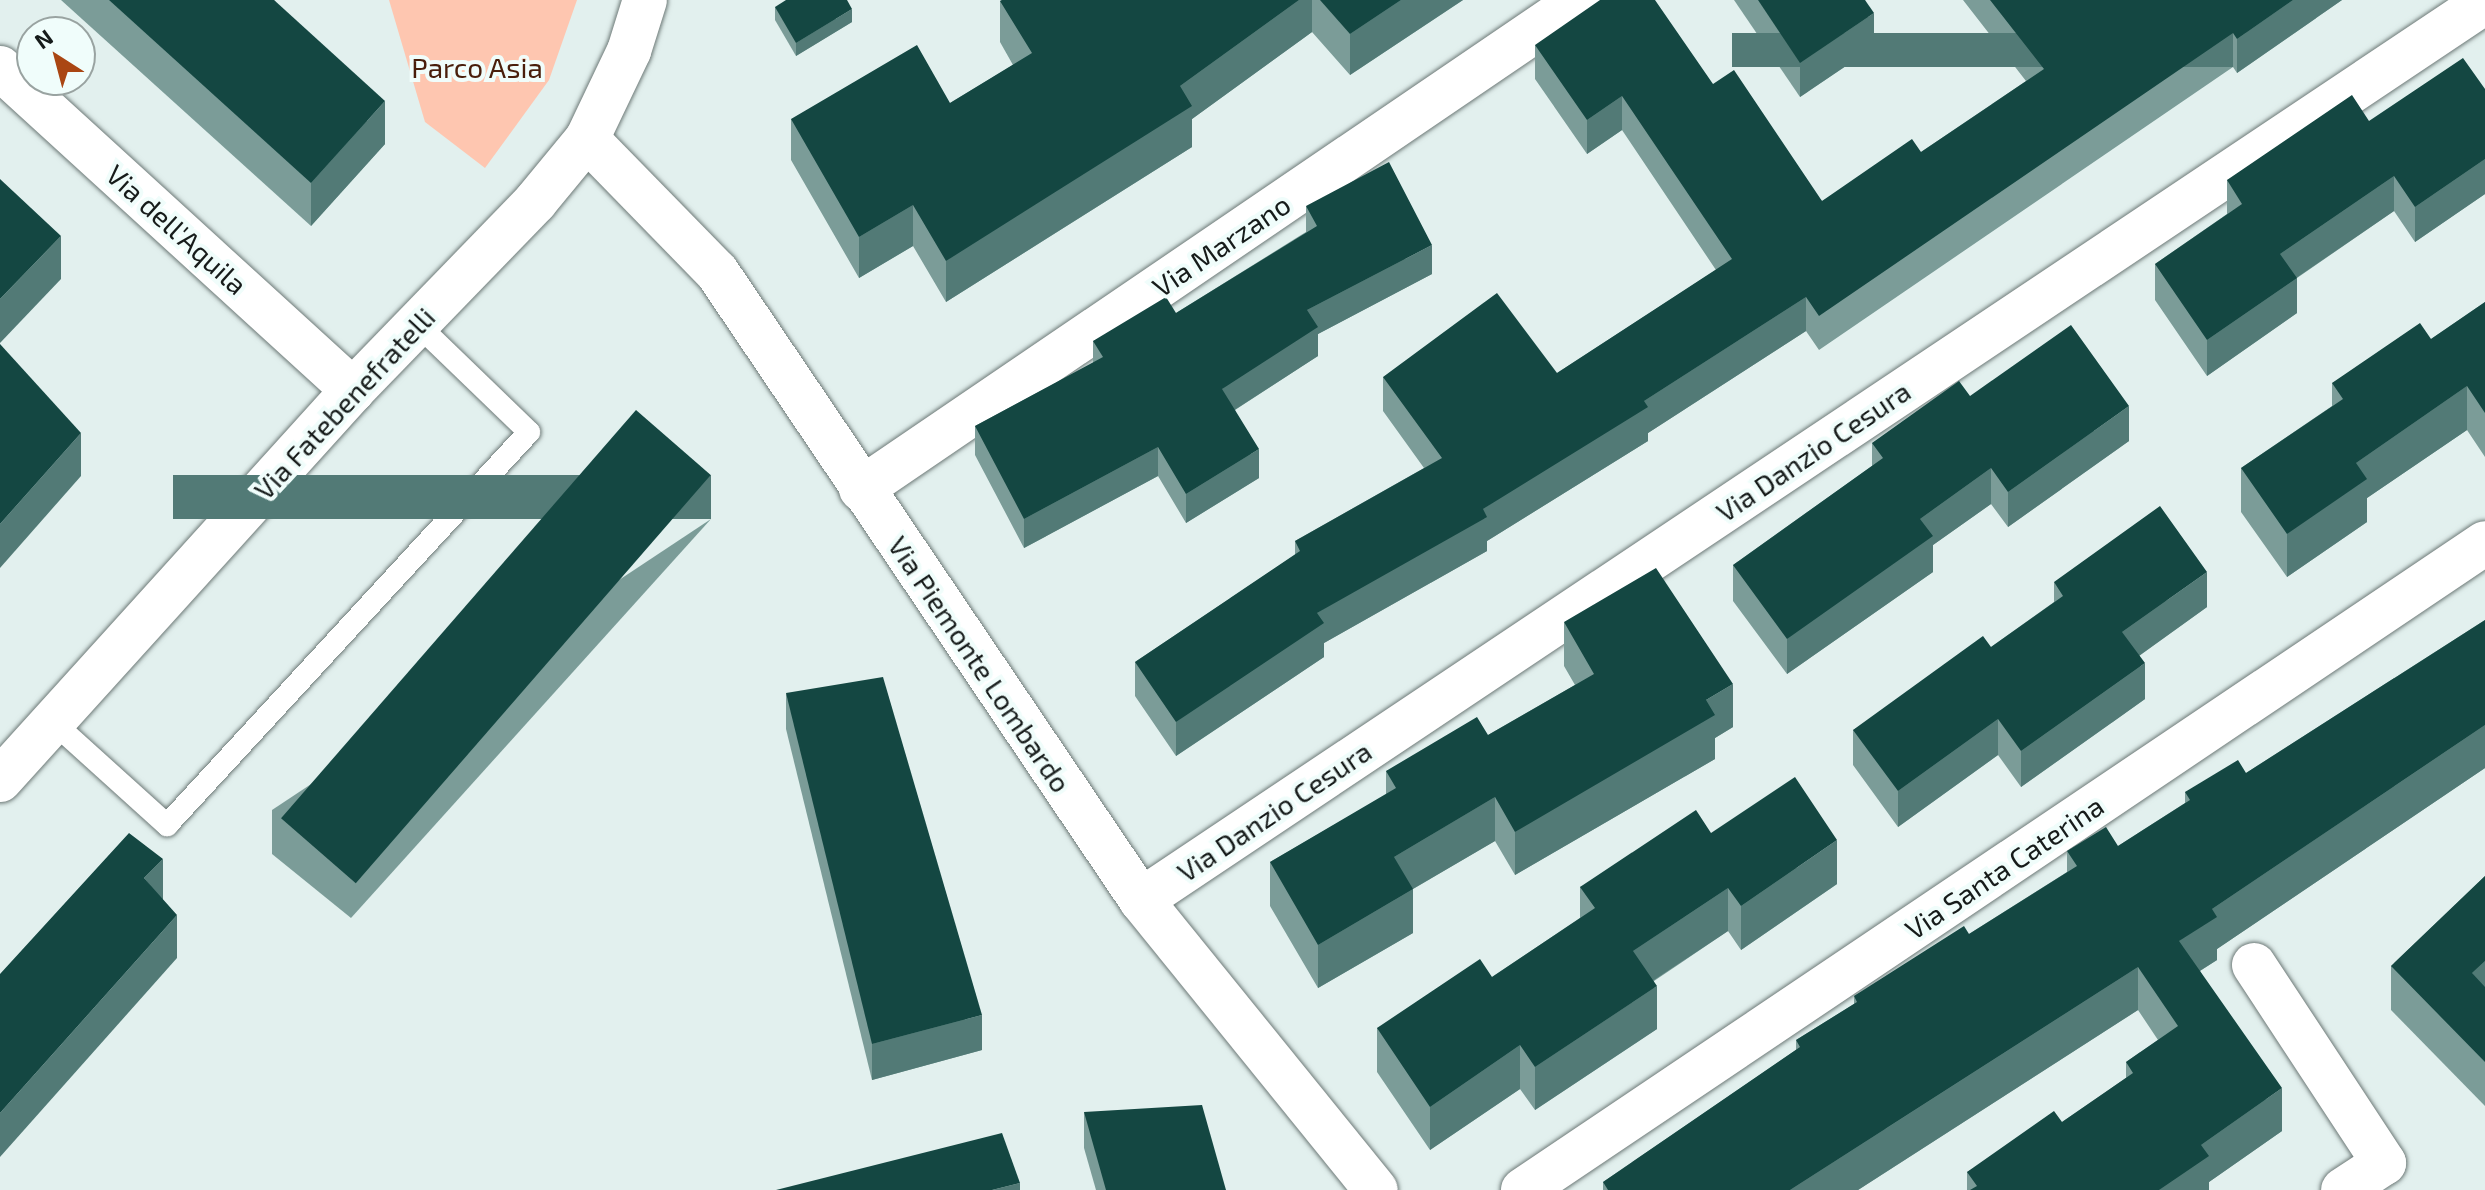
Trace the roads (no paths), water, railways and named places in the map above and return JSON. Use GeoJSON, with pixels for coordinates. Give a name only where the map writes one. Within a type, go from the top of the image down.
{"type":"FeatureCollection","features":[{"type":"Feature","properties":{"kind":"street","name":"Via Fatebenefratelli"},"geometry":{"type":"LineString","coordinates":[[0,780],[353,390],[535,202],[587,139],[629,51],[645,0]]}},
{"type":"Feature","properties":{"kind":"street","name":"Via Marzano"},"geometry":{"type":"LineString","coordinates":[[861,489],[1580,0]]}},
{"type":"Feature","properties":{"kind":"street","name":"Via Danzio Cesura"},"geometry":{"type":"LineString","coordinates":[[1141,900],[2485,2]]}},
{"type":"Feature","properties":{"kind":"street","name":"Via dell'Aquila"},"geometry":{"type":"LineString","coordinates":[[0,68],[353,390]]}},
{"type":"Feature","properties":{"kind":"street","name":"Via Piemonte Lombardo"},"geometry":{"type":"LineString","coordinates":[[587,139],[717,272],[1141,900],[1376,1190]]}},
{"type":"Feature","properties":{"kind":"street","name":"Via Santa Caterina"},"geometry":{"type":"LineString","coordinates":[[1523,1190],[2485,543]]}},
{"type":"Feature","properties":{"kind":"street"},"geometry":{"type":"LineString","coordinates":[[2254,965],[2384,1163],[2343,1190]]}},
{"type":"Feature","properties":{"kind":"lane"},"geometry":{"type":"LineString","coordinates":[[53,722],[167,825],[508,455],[529,432],[417,324]]}},
{"type":"Feature","properties":{"kind":"park label","name":"Parco Asia"},"geometry":{"type":"Point","coordinates":[477,67]}}]}
